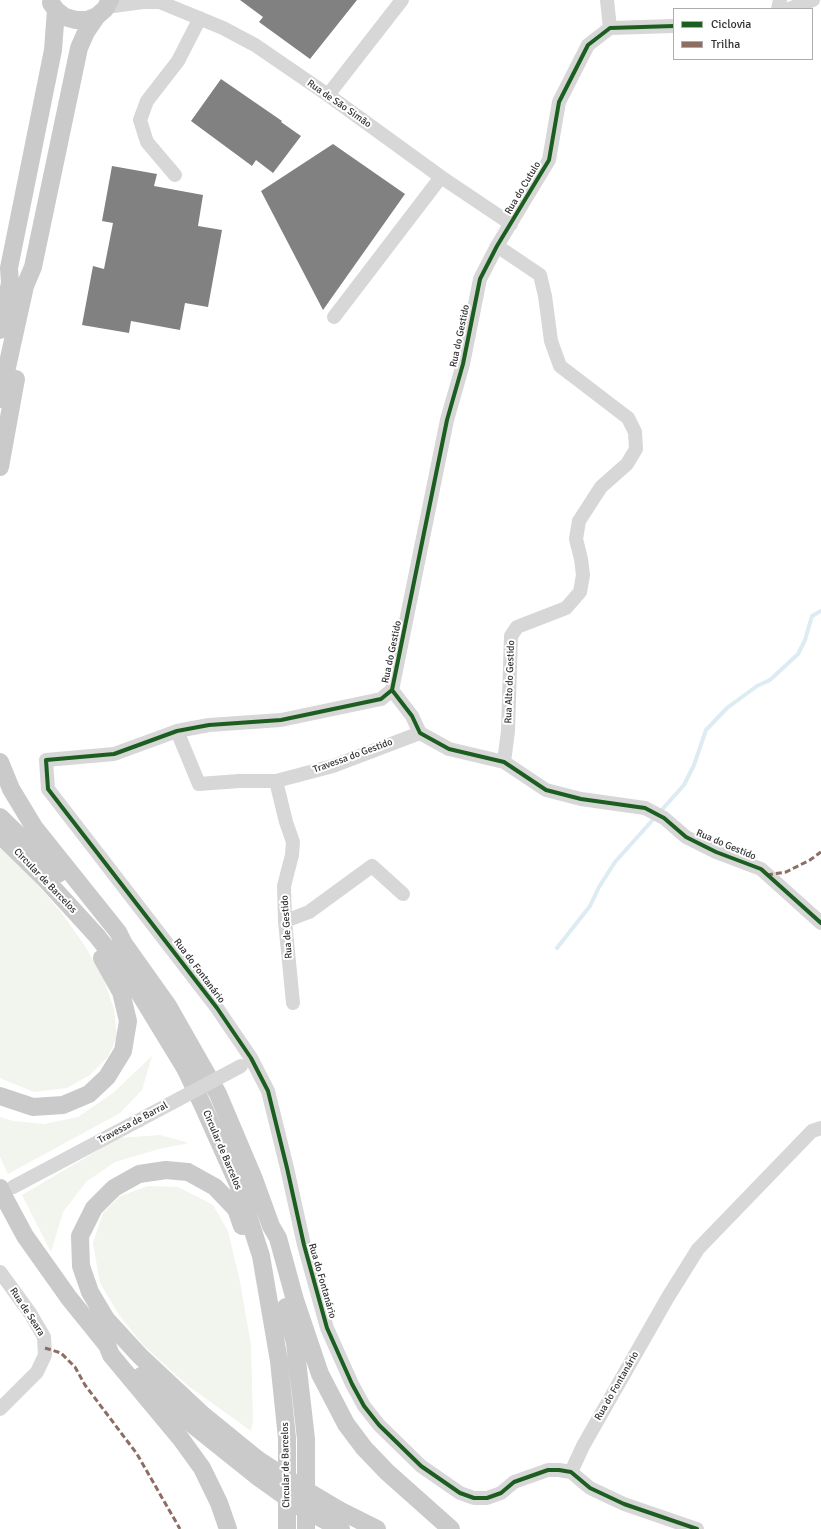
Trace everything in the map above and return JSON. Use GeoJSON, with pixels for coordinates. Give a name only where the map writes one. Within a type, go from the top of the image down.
{"type":"FeatureCollection","features":[{"type":"Feature","properties":{"kind":"main road"},"geometry":{"type":"LineString","coordinates":[[53,5],[65,17],[76,20],[87,20],[104,7]]}},
{"type":"Feature","properties":{"kind":"main road"},"geometry":{"type":"LineString","coordinates":[[0,330],[10,284],[9,268],[52,50],[53,5]]}},
{"type":"Feature","properties":{"kind":"main road"},"geometry":{"type":"LineString","coordinates":[[0,399],[25,286],[33,267],[79,48],[86,32],[104,7]]}},
{"type":"Feature","properties":{"kind":"main road"},"geometry":{"type":"LineString","coordinates":[[0,467],[33,288],[33,267]]}},
{"type":"Feature","properties":{"kind":"main road"},"geometry":{"type":"LineString","coordinates":[[0,288],[2,280],[9,268]]}},
{"type":"Feature","properties":{"kind":"main road"},"geometry":{"type":"LineString","coordinates":[[0,762],[11,789],[34,827],[118,932],[124,944],[168,1006],[218,1094],[254,1179],[271,1226],[278,1238],[295,1300],[320,1374],[346,1424],[364,1448],[387,1472],[451,1529]]}},
{"type":"Feature","properties":{"kind":"main road"},"geometry":{"type":"LineString","coordinates":[[0,817],[53,868],[114,937],[124,944]]}},
{"type":"Feature","properties":{"kind":"main road","name":"Circular de Barcelos"},"geometry":{"type":"LineString","coordinates":[[0,835],[44,878],[97,936],[132,982],[185,1068],[204,1106],[238,1184],[261,1256],[279,1361],[287,1438],[287,1529]]}},
{"type":"Feature","properties":{"kind":"main road"},"geometry":{"type":"LineString","coordinates":[[0,1096],[33,1108],[63,1105],[88,1094],[107,1077],[123,1051],[128,1020],[121,992],[100,955],[97,936]]}},
{"type":"Feature","properties":{"kind":"main road"},"geometry":{"type":"LineString","coordinates":[[263,1271],[253,1255],[236,1209],[215,1187],[188,1172],[166,1170],[139,1174],[114,1188],[94,1208],[80,1236],[81,1266],[90,1292],[106,1319],[140,1356],[191,1404],[257,1458],[338,1510],[377,1529]]}},
{"type":"Feature","properties":{"kind":"main road"},"geometry":{"type":"LineString","coordinates":[[4,1191],[25,1236],[69,1298],[107,1345],[111,1355],[181,1439],[202,1468],[219,1502],[228,1529]]}},
{"type":"Feature","properties":{"kind":"main road","name":"Circular de Barcelos"},"geometry":{"type":"LineString","coordinates":[[271,1226],[270,1239],[295,1343],[306,1439],[306,1529]]}},
{"type":"Feature","properties":{"kind":"main road"},"geometry":{"type":"LineString","coordinates":[[107,1345],[117,1350],[151,1386],[193,1425],[258,1477],[297,1505],[341,1529]]}},
{"type":"Feature","properties":{"kind":"street"},"geometry":{"type":"LineString","coordinates":[[328,95],[402,0]]}},
{"type":"Feature","properties":{"kind":"street"},"geometry":{"type":"LineString","coordinates":[[607,0],[610,28],[673,26]]}},
{"type":"Feature","properties":{"kind":"street"},"geometry":{"type":"LineString","coordinates":[[792,8],[813,0]]}},
{"type":"Feature","properties":{"kind":"street","name":"Rua de São Simão"},"geometry":{"type":"LineString","coordinates":[[104,7],[156,1],[200,18],[246,40],[328,95],[442,177],[511,224]]}},
{"type":"Feature","properties":{"kind":"street"},"geometry":{"type":"LineString","coordinates":[[175,175],[147,142],[140,120],[146,101],[178,61],[200,18]]}},
{"type":"Feature","properties":{"kind":"street","name":"Rua do Cutulo"},"geometry":{"type":"LineString","coordinates":[[511,224],[549,160],[559,102],[588,45],[610,28]]}},
{"type":"Feature","properties":{"kind":"street"},"geometry":{"type":"LineString","coordinates":[[334,317],[442,177]]}},
{"type":"Feature","properties":{"kind":"street","name":"Rua do Gestido"},"geometry":{"type":"LineString","coordinates":[[511,224],[496,246],[480,279],[463,364],[447,420],[392,690],[412,716],[420,733],[449,749],[504,762],[546,790],[582,799],[645,808],[664,818],[686,837],[716,852],[761,869],[821,923]]}},
{"type":"Feature","properties":{"kind":"street","name":"Rua Alto do Gestido"},"geometry":{"type":"LineString","coordinates":[[496,246],[540,275],[545,296],[551,340],[560,366],[628,418],[635,432],[636,449],[627,464],[601,487],[579,521],[576,539],[583,575],[580,592],[566,608],[517,627],[511,636],[508,730],[504,762]]}},
{"type":"Feature","properties":{"kind":"street","name":"Rua do Fontanário"},"geometry":{"type":"LineString","coordinates":[[392,690],[381,698],[281,720],[209,725],[177,732],[114,754],[46,760],[48,789],[217,1008],[246,1062],[268,1091],[288,1168],[304,1245],[327,1328],[352,1384],[369,1412],[379,1425],[421,1466],[460,1493],[474,1498],[487,1498],[501,1493],[514,1482],[548,1470],[571,1472],[583,1446],[668,1297],[698,1249],[812,1132],[821,1128]]}},
{"type":"Feature","properties":{"kind":"street","name":"Travessa do Gestido"},"geometry":{"type":"LineString","coordinates":[[177,732],[200,784],[239,781],[276,782],[333,766],[420,733]]}},
{"type":"Feature","properties":{"kind":"street","name":"Rua de Gestido"},"geometry":{"type":"LineString","coordinates":[[276,782],[292,842],[292,855],[284,886],[285,921],[293,1003]]}},
{"type":"Feature","properties":{"kind":"street"},"geometry":{"type":"LineString","coordinates":[[285,921],[309,912],[372,866],[403,894]]}},
{"type":"Feature","properties":{"kind":"street","name":"Travessa de Barral"},"geometry":{"type":"LineString","coordinates":[[4,1191],[246,1062]]}},
{"type":"Feature","properties":{"kind":"street","name":"Rua de Seara"},"geometry":{"type":"LineString","coordinates":[[0,1272],[30,1313],[44,1337],[45,1355],[38,1372],[0,1409]]}},
{"type":"Feature","properties":{"kind":"street"},"geometry":{"type":"LineString","coordinates":[[571,1472],[590,1488],[624,1504],[697,1529]]}},
{"type":"Feature","properties":{"kind":"shaded area"},"geometry":{"type":"Polygon","coordinates":[[[0,848],[35,882],[61,912],[85,946],[104,980],[114,1009],[117,1037],[108,1057],[90,1075],[67,1088],[34,1092],[0,1077],[0,848]]]}},
{"type":"Feature","properties":{"kind":"shaded area"},"geometry":{"type":"Polygon","coordinates":[[[152,1056],[142,1090],[120,1113],[8,1174],[0,1157],[0,1117],[13,1121],[44,1124],[78,1117],[113,1093],[152,1056]]]}},
{"type":"Feature","properties":{"kind":"shaded area"},"geometry":{"type":"Polygon","coordinates":[[[160,1135],[189,1143],[159,1149],[115,1162],[86,1182],[63,1212],[51,1252],[22,1195],[119,1138],[160,1135]]]}},
{"type":"Feature","properties":{"kind":"shaded area"},"geometry":{"type":"Polygon","coordinates":[[[148,1186],[178,1187],[213,1205],[228,1231],[240,1282],[251,1345],[253,1421],[251,1431],[187,1385],[143,1345],[119,1315],[100,1283],[93,1243],[103,1213],[120,1196],[148,1186]]]}},
{"type":"Feature","properties":{"kind":"building"},"geometry":{"type":"Polygon","coordinates":[[[240,0],[357,0],[310,59],[259,22],[263,17],[240,0]]]}},
{"type":"Feature","properties":{"kind":"building"},"geometry":{"type":"Polygon","coordinates":[[[221,79],[301,136],[273,173],[256,160],[252,166],[191,121],[221,79]]]}},
{"type":"Feature","properties":{"kind":"building"},"geometry":{"type":"Polygon","coordinates":[[[333,144],[405,194],[323,310],[261,191],[333,144]]]}},
{"type":"Feature","properties":{"kind":"building"},"geometry":{"type":"Polygon","coordinates":[[[112,166],[157,174],[154,186],[203,195],[198,226],[222,230],[208,307],[185,303],[180,330],[131,321],[129,333],[82,325],[93,266],[104,269],[113,223],[102,221],[112,166]]]}},
{"type":"Feature","properties":{"kind":"waterway"},"geometry":{"type":"LineString","coordinates":[[557,948],[590,906],[599,887],[615,862],[684,785],[694,765],[706,730],[727,708],[757,686],[770,680],[798,654],[805,640],[812,616],[821,611]]}},
{"type":"Feature","properties":{"kind":"marked path"},"geometry":{"type":"LineString","coordinates":[[767,875],[786,872],[810,860],[821,852]]}},
{"type":"Feature","properties":{"kind":"marked path"},"geometry":{"type":"LineString","coordinates":[[45,1348],[61,1353],[75,1367],[85,1385],[137,1454],[180,1529]]}},
{"type":"Feature","properties":{"kind":"cycle path"},"geometry":{"type":"LineString","coordinates":[[673,26],[610,28],[588,45],[559,102],[549,160],[497,246],[480,279],[463,364],[447,420],[392,690],[412,716],[420,733],[449,749],[504,762],[546,790],[581,799],[645,808],[664,818],[686,837],[716,852],[761,869],[821,923]]}},
{"type":"Feature","properties":{"kind":"cycle path"},"geometry":{"type":"LineString","coordinates":[[392,690],[381,699],[281,720],[209,725],[177,731],[114,754],[46,760],[48,789],[217,1008],[251,1058],[268,1091],[304,1245],[327,1328],[352,1384],[364,1406],[379,1425],[421,1466],[460,1493],[474,1498],[487,1498],[501,1493],[514,1482],[548,1470],[559,1470],[571,1472],[590,1488],[624,1504],[697,1529]]}}]}
